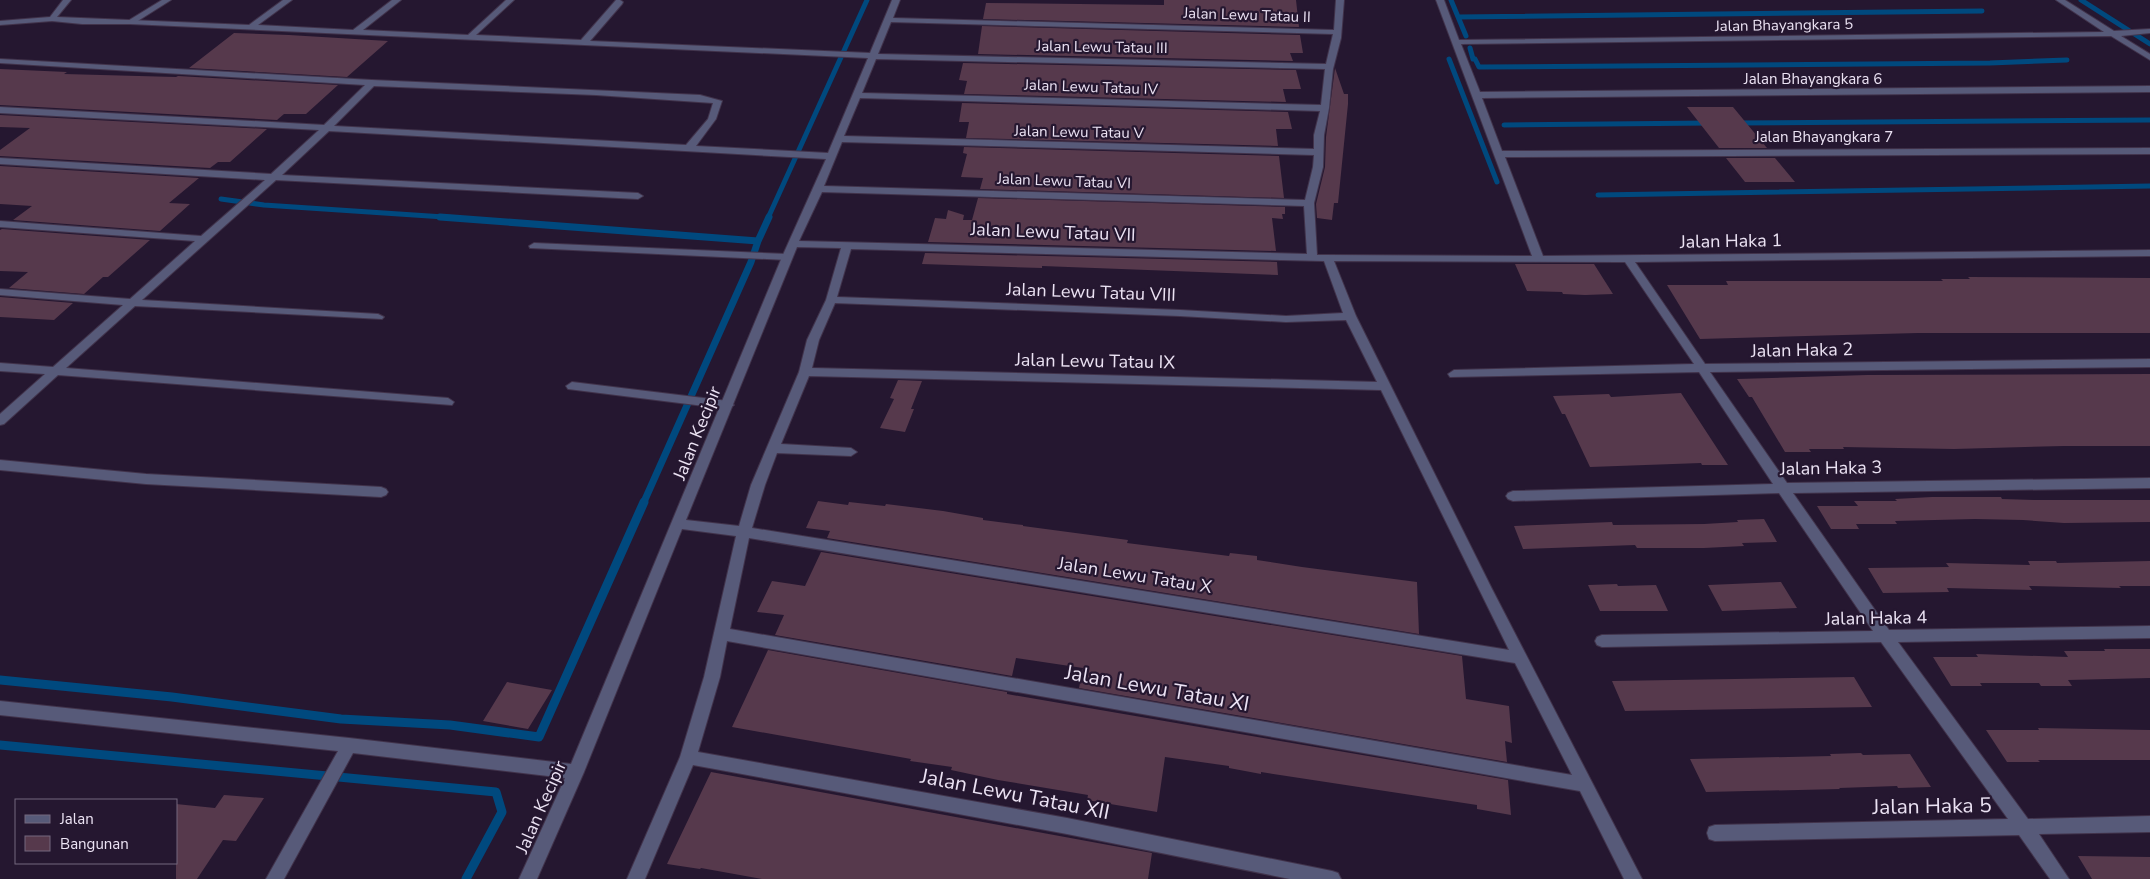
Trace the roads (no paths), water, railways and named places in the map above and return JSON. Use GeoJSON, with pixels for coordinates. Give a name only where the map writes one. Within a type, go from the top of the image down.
{"type":"FeatureCollection","features":[{"type":"Feature","properties":{"kind":"street"},"geometry":{"type":"LineString","coordinates":[[52,19],[67,0]]}},
{"type":"Feature","properties":{"kind":"street"},"geometry":{"type":"LineString","coordinates":[[130,22],[167,0]]}},
{"type":"Feature","properties":{"kind":"street"},"geometry":{"type":"LineString","coordinates":[[250,28],[288,0]]}},
{"type":"Feature","properties":{"kind":"street"},"geometry":{"type":"LineString","coordinates":[[354,33],[396,0]]}},
{"type":"Feature","properties":{"kind":"street"},"geometry":{"type":"LineString","coordinates":[[469,38],[510,0]]}},
{"type":"Feature","properties":{"kind":"street","name":"Jalan Kecipir"},"geometry":{"type":"LineString","coordinates":[[528,879],[576,772],[728,405],[787,257],[818,189],[896,0]]}},
{"type":"Feature","properties":{"kind":"street"},"geometry":{"type":"LineString","coordinates":[[1312,258],[1309,203],[1318,167],[1319,135],[1325,108],[1330,67],[1334,54],[1340,0]]}},
{"type":"Feature","properties":{"kind":"street"},"geometry":{"type":"LineString","coordinates":[[1440,0],[1539,259]]}},
{"type":"Feature","properties":{"kind":"street"},"geometry":{"type":"LineString","coordinates":[[2060,0],[2150,58]]}},
{"type":"Feature","properties":{"kind":"street"},"geometry":{"type":"LineString","coordinates":[[584,42],[619,2]]}},
{"type":"Feature","properties":{"kind":"street","name":"Jalan Lewu Tatau III"},"geometry":{"type":"LineString","coordinates":[[0,23],[52,19],[82,22],[130,22],[873,56],[1330,67]]}},
{"type":"Feature","properties":{"kind":"street","name":"Jalan Lewu Tatau II"},"geometry":{"type":"LineString","coordinates":[[887,20],[1337,32]]}},
{"type":"Feature","properties":{"kind":"street","name":"Jalan Bhayangkara 5"},"geometry":{"type":"LineString","coordinates":[[1457,42],[2112,34],[2150,30]]}},
{"type":"Feature","properties":{"kind":"street"},"geometry":{"type":"LineString","coordinates":[[0,61],[372,83],[605,92],[700,98],[718,102],[712,119],[689,148]]}},
{"type":"Feature","properties":{"kind":"street"},"geometry":{"type":"LineString","coordinates":[[0,421],[257,191],[372,83]]}},
{"type":"Feature","properties":{"kind":"street","name":"Jalan Bhayangkara 6"},"geometry":{"type":"LineString","coordinates":[[1476,95],[2150,89]]}},
{"type":"Feature","properties":{"kind":"street","name":"Jalan Lewu Tatau IV"},"geometry":{"type":"LineString","coordinates":[[857,95],[1325,108]]}},
{"type":"Feature","properties":{"kind":"street"},"geometry":{"type":"LineString","coordinates":[[0,110],[831,156]]}},
{"type":"Feature","properties":{"kind":"street","name":"Jalan Lewu Tatau V"},"geometry":{"type":"LineString","coordinates":[[838,140],[1319,152]]}},
{"type":"Feature","properties":{"kind":"street","name":"Jalan Bhayangkara 7"},"geometry":{"type":"LineString","coordinates":[[1499,154],[2150,151]]}},
{"type":"Feature","properties":{"kind":"street"},"geometry":{"type":"LineString","coordinates":[[0,161],[638,196]]}},
{"type":"Feature","properties":{"kind":"street","name":"Jalan Lewu Tatau VI"},"geometry":{"type":"LineString","coordinates":[[818,189],[1309,203]]}},
{"type":"Feature","properties":{"kind":"street"},"geometry":{"type":"LineString","coordinates":[[0,224],[203,239]]}},
{"type":"Feature","properties":{"kind":"street","name":"Jalan Lewu Tatau VII"},"geometry":{"type":"LineString","coordinates":[[793,244],[1312,258]]}},
{"type":"Feature","properties":{"kind":"street"},"geometry":{"type":"LineString","coordinates":[[636,879],[688,757],[712,677],[744,532],[758,485],[805,372],[816,332],[831,300],[847,245]]}},
{"type":"Feature","properties":{"kind":"street"},"geometry":{"type":"LineString","coordinates":[[534,246],[787,257]]}},
{"type":"Feature","properties":{"kind":"street","name":"Jalan Haka 1"},"geometry":{"type":"LineString","coordinates":[[1312,258],[1628,259],[2150,253]]}},
{"type":"Feature","properties":{"kind":"street"},"geometry":{"type":"LineString","coordinates":[[1328,258],[1350,316],[1384,386],[1633,879]]}},
{"type":"Feature","properties":{"kind":"street"},"geometry":{"type":"LineString","coordinates":[[1628,259],[1781,488],[1885,637],[2025,827],[2060,879]]}},
{"type":"Feature","properties":{"kind":"street"},"geometry":{"type":"LineString","coordinates":[[0,292],[132,303],[378,317]]}},
{"type":"Feature","properties":{"kind":"street","name":"Jalan Lewu Tatau VIII"},"geometry":{"type":"LineString","coordinates":[[831,300],[1180,312],[1286,319],[1350,316]]}},
{"type":"Feature","properties":{"kind":"street","name":"Jalan Haka 2"},"geometry":{"type":"LineString","coordinates":[[1454,374],[1702,368],[2150,364]]}},
{"type":"Feature","properties":{"kind":"street"},"geometry":{"type":"LineString","coordinates":[[0,367],[448,402]]}},
{"type":"Feature","properties":{"kind":"street","name":"Jalan Lewu Tatau IX"},"geometry":{"type":"LineString","coordinates":[[805,372],[1384,386]]}},
{"type":"Feature","properties":{"kind":"street"},"geometry":{"type":"LineString","coordinates":[[572,386],[728,405]]}},
{"type":"Feature","properties":{"kind":"street"},"geometry":{"type":"LineString","coordinates":[[773,448],[851,452]]}},
{"type":"Feature","properties":{"kind":"street"},"geometry":{"type":"LineString","coordinates":[[0,465],[146,479],[381,492]]}},
{"type":"Feature","properties":{"kind":"street","name":"Jalan Haka 3"},"geometry":{"type":"LineString","coordinates":[[1514,496],[1781,488],[2150,483]]}},
{"type":"Feature","properties":{"kind":"street","name":"Jalan Lewu Tatau X"},"geometry":{"type":"LineString","coordinates":[[679,524],[744,532],[1122,592],[1520,658]]}},
{"type":"Feature","properties":{"kind":"street","name":"Jalan Haka 4"},"geometry":{"type":"LineString","coordinates":[[1602,641],[2150,632]]}},
{"type":"Feature","properties":{"kind":"street","name":"Jalan Lewu Tatau XI"},"geometry":{"type":"LineString","coordinates":[[722,634],[1584,785]]}},
{"type":"Feature","properties":{"kind":"street"},"geometry":{"type":"LineString","coordinates":[[0,708],[349,745],[576,772]]}},
{"type":"Feature","properties":{"kind":"street"},"geometry":{"type":"LineString","coordinates":[[275,879],[322,797],[349,745]]}},
{"type":"Feature","properties":{"kind":"street","name":"Jalan Lewu Tatau XII"},"geometry":{"type":"LineString","coordinates":[[688,757],[1057,824],[1332,879]]}},
{"type":"Feature","properties":{"kind":"street","name":"Jalan Haka 5"},"geometry":{"type":"LineString","coordinates":[[1715,833],[2150,824]]}},
{"type":"Feature","properties":{"kind":"waterway"},"geometry":{"type":"LineString","coordinates":[[768,218],[867,0]]}},
{"type":"Feature","properties":{"kind":"waterway"},"geometry":{"type":"LineString","coordinates":[[1451,0],[1458,17]]}},
{"type":"Feature","properties":{"kind":"waterway"},"geometry":{"type":"LineString","coordinates":[[2081,0],[2150,44]]}},
{"type":"Feature","properties":{"kind":"waterway"},"geometry":{"type":"LineString","coordinates":[[1458,17],[1982,11]]}},
{"type":"Feature","properties":{"kind":"waterway"},"geometry":{"type":"LineString","coordinates":[[1458,17],[1466,36]]}},
{"type":"Feature","properties":{"kind":"waterway"},"geometry":{"type":"LineString","coordinates":[[1470,48],[1473,59]]}},
{"type":"Feature","properties":{"kind":"waterway"},"geometry":{"type":"LineString","coordinates":[[1449,59],[1497,182]]}},
{"type":"Feature","properties":{"kind":"waterway"},"geometry":{"type":"LineString","coordinates":[[1475,59],[1479,67],[1990,63],[2067,60]]}},
{"type":"Feature","properties":{"kind":"waterway"},"geometry":{"type":"LineString","coordinates":[[1736,123],[2150,120]]}},
{"type":"Feature","properties":{"kind":"waterway"},"geometry":{"type":"LineString","coordinates":[[1504,125],[1710,123]]}},
{"type":"Feature","properties":{"kind":"waterway"},"geometry":{"type":"LineString","coordinates":[[1598,195],[2150,186]]}},
{"type":"Feature","properties":{"kind":"waterway"},"geometry":{"type":"LineString","coordinates":[[221,199],[264,205],[459,218]]}},
{"type":"Feature","properties":{"kind":"waterway"},"geometry":{"type":"LineString","coordinates":[[440,217],[758,241]]}},
{"type":"Feature","properties":{"kind":"waterway"},"geometry":{"type":"LineString","coordinates":[[758,241],[769,217]]}},
{"type":"Feature","properties":{"kind":"waterway"},"geometry":{"type":"LineString","coordinates":[[643,504],[751,262],[758,241]]}},
{"type":"Feature","properties":{"kind":"waterway"},"geometry":{"type":"LineString","coordinates":[[0,680],[172,697],[341,719],[450,725],[539,737],[644,502]]}},
{"type":"Feature","properties":{"kind":"waterway"},"geometry":{"type":"LineString","coordinates":[[0,745],[496,792],[502,812],[466,879]]}}]}
